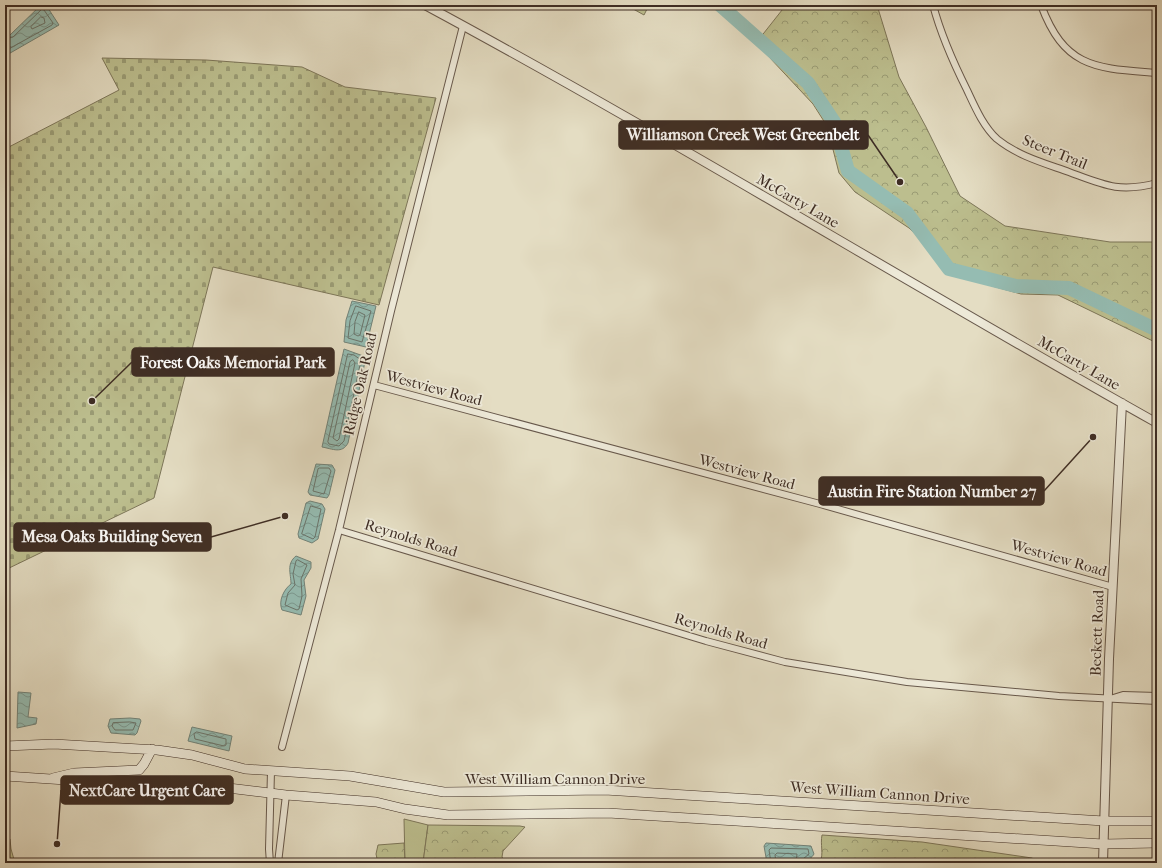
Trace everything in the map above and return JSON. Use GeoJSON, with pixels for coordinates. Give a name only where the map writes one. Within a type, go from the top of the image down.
{"type":"FeatureCollection","features":[{"type":"Feature","properties":{"kind":"main road"},"geometry":{"type":"LineString","coordinates":[[5,8],[8,5]]}},
{"type":"Feature","properties":{"kind":"main road","name":"West William Cannon Drive"},"geometry":{"type":"LineString","coordinates":[[5,746],[54,744],[152,750],[192,755],[245,769],[350,776],[444,792],[467,793],[605,790],[1104,821],[1157,821]]}},
{"type":"Feature","properties":{"kind":"main road"},"geometry":{"type":"LineString","coordinates":[[48,780],[74,773],[139,770],[152,750]]}},
{"type":"Feature","properties":{"kind":"main road"},"geometry":{"type":"LineString","coordinates":[[5,776],[127,784],[187,783],[286,795],[376,802],[405,809],[448,815],[608,813],[1103,844],[1157,843]]}},
{"type":"Feature","properties":{"kind":"street","name":"McCarty Lane"},"geometry":{"type":"LineString","coordinates":[[425,5],[652,131],[921,289],[1157,423]]}},
{"type":"Feature","properties":{"kind":"street","name":"Steer Trail"},"geometry":{"type":"LineString","coordinates":[[933,5],[941,35],[952,59],[977,110],[989,130],[998,139],[1018,153],[1108,186],[1131,189],[1157,183]]}},
{"type":"Feature","properties":{"kind":"street"},"geometry":{"type":"LineString","coordinates":[[1041,5],[1057,38],[1071,53],[1081,59],[1104,68],[1157,73]]}},
{"type":"Feature","properties":{"kind":"street","name":"Ridge Oak Road"},"geometry":{"type":"LineString","coordinates":[[282,747],[338,530],[463,26]]}},
{"type":"Feature","properties":{"kind":"street","name":"Westview Road"},"geometry":{"type":"LineString","coordinates":[[374,385],[820,504],[1113,587]]}},
{"type":"Feature","properties":{"kind":"street","name":"Beckett Road"},"geometry":{"type":"LineString","coordinates":[[1103,863],[1113,587],[1122,403]]}},
{"type":"Feature","properties":{"kind":"street","name":"Reynolds Road"},"geometry":{"type":"LineString","coordinates":[[338,530],[698,638],[785,662],[907,682],[1109,700],[1157,701]]}},
{"type":"Feature","properties":{"kind":"street"},"geometry":{"type":"LineString","coordinates":[[1109,700],[1123,695],[1157,696]]}},
{"type":"Feature","properties":{"kind":"street"},"geometry":{"type":"LineString","coordinates":[[270,863],[271,771]]}},
{"type":"Feature","properties":{"kind":"street"},"geometry":{"type":"LineString","coordinates":[[278,863],[286,795]]}},
{"type":"Feature","properties":{"kind":"green space"},"geometry":{"type":"Polygon","coordinates":[[[626,5],[649,5],[644,15],[626,5]]]}},
{"type":"Feature","properties":{"kind":"green space"},"geometry":{"type":"Polygon","coordinates":[[[786,5],[877,5],[899,77],[926,127],[960,196],[1005,226],[1110,242],[1157,242],[1157,343],[1058,295],[1021,294],[985,284],[950,267],[909,228],[855,192],[839,173],[827,126],[813,104],[756,43],[786,5]]]}},
{"type":"Feature","properties":{"kind":"green space"},"geometry":{"type":"Polygon","coordinates":[[[102,58],[206,60],[302,67],[345,87],[436,98],[379,305],[213,267],[154,498],[5,570],[5,149],[119,90],[102,58]]]}},
{"type":"Feature","properties":{"kind":"green space"},"geometry":{"type":"Polygon","coordinates":[[[404,819],[428,825],[423,863],[405,863],[404,819]]]}},
{"type":"Feature","properties":{"kind":"green space"},"geometry":{"type":"Polygon","coordinates":[[[428,825],[525,827],[503,851],[502,857],[506,863],[423,863],[428,825]]]}},
{"type":"Feature","properties":{"kind":"green space"},"geometry":{"type":"Polygon","coordinates":[[[5,835],[10,839],[15,863],[5,863],[5,835]]]}},
{"type":"Feature","properties":{"kind":"green space"},"geometry":{"type":"Polygon","coordinates":[[[822,835],[922,842],[1032,858],[1040,863],[820,863],[822,856],[822,835]]]}},
{"type":"Feature","properties":{"kind":"green space"},"geometry":{"type":"Polygon","coordinates":[[[404,843],[405,863],[378,863],[376,854],[378,845],[404,843]]]}},
{"type":"Feature","properties":{"kind":"water"},"geometry":{"type":"Polygon","coordinates":[[[41,5],[46,5],[59,25],[5,56],[5,37],[8,34],[10,35],[41,5]]]}},
{"type":"Feature","properties":{"kind":"water"},"geometry":{"type":"Polygon","coordinates":[[[352,301],[376,306],[366,347],[344,342],[346,320],[352,301]]]}},
{"type":"Feature","properties":{"kind":"water"},"geometry":{"type":"Polygon","coordinates":[[[344,349],[366,357],[348,443],[343,449],[337,450],[322,447],[344,349]]]}},
{"type":"Feature","properties":{"kind":"water"},"geometry":{"type":"Polygon","coordinates":[[[316,464],[332,465],[335,470],[327,498],[310,495],[308,492],[316,464]]]}},
{"type":"Feature","properties":{"kind":"water"},"geometry":{"type":"Polygon","coordinates":[[[310,501],[322,504],[325,509],[318,539],[312,543],[299,538],[298,534],[306,503],[310,501]]]}},
{"type":"Feature","properties":{"kind":"water"},"geometry":{"type":"Polygon","coordinates":[[[296,556],[311,562],[311,568],[304,580],[306,596],[301,615],[282,610],[281,607],[282,596],[291,584],[291,562],[296,556]]]}},
{"type":"Feature","properties":{"kind":"water"},"geometry":{"type":"Polygon","coordinates":[[[18,692],[31,693],[28,717],[37,718],[36,724],[17,728],[18,692]]]}},
{"type":"Feature","properties":{"kind":"water"},"geometry":{"type":"Polygon","coordinates":[[[110,719],[140,719],[141,721],[135,735],[111,733],[108,726],[110,719]]]}},
{"type":"Feature","properties":{"kind":"water"},"geometry":{"type":"Polygon","coordinates":[[[192,727],[232,736],[229,751],[188,741],[192,727]]]}},
{"type":"Feature","properties":{"kind":"water"},"geometry":{"type":"Polygon","coordinates":[[[766,843],[811,846],[814,854],[806,861],[799,863],[767,863],[764,846],[766,843]]]}},
{"type":"Feature","properties":{"kind":"waterway"},"geometry":{"type":"LineString","coordinates":[[720,5],[808,83],[834,122],[848,171],[907,213],[949,269],[1016,286],[1069,288],[1157,330]]}},
{"type":"Feature","properties":{"kind":"waterway"},"geometry":{"type":"LineString","coordinates":[[734,5],[736,19]]}},
{"type":"Feature","properties":{"kind":"place","name":"Williamson Creek West Greenbelt"},"geometry":{"type":"Point","coordinates":[900,182]}},
{"type":"Feature","properties":{"kind":"place","name":"Forest Oaks Memorial Park"},"geometry":{"type":"Point","coordinates":[92,401]}},
{"type":"Feature","properties":{"kind":"place","name":"Austin Fire Station Number 27"},"geometry":{"type":"Point","coordinates":[1093,437]}},
{"type":"Feature","properties":{"kind":"place","name":"Mesa Oaks Building Seven"},"geometry":{"type":"Point","coordinates":[285,516]}},
{"type":"Feature","properties":{"kind":"place","name":"NextCare Urgent Care"},"geometry":{"type":"Point","coordinates":[57,844]}}]}
